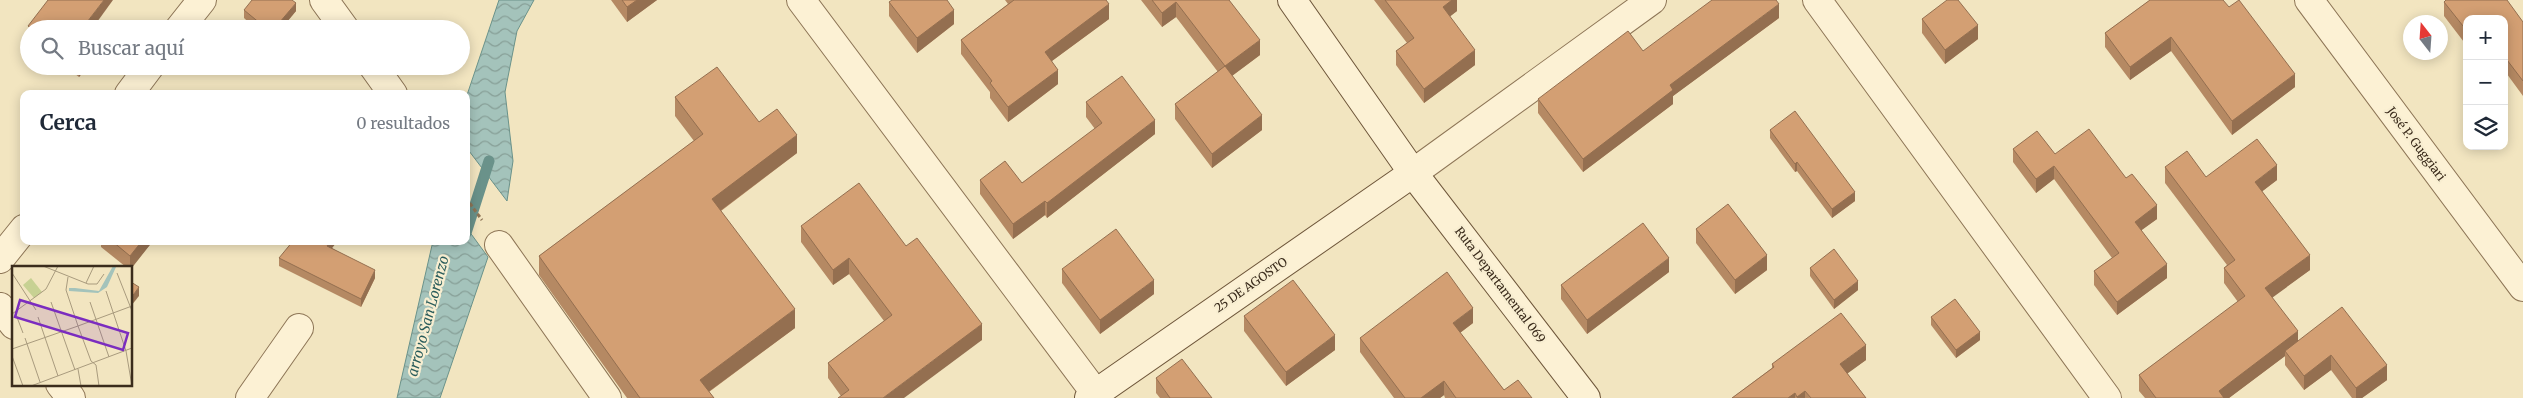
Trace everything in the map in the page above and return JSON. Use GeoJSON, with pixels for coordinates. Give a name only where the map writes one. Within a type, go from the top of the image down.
{"type":"FeatureCollection","features":[{"type":"Feature","properties":{"kind":"street"},"geometry":{"type":"LineString","coordinates":[[187,20],[202,0]]}},
{"type":"Feature","properties":{"kind":"street"},"geometry":{"type":"LineString","coordinates":[[324,0],[338,20]]}},
{"type":"Feature","properties":{"kind":"street"},"geometry":{"type":"LineString","coordinates":[[801,0],[1094,396]]}},
{"type":"Feature","properties":{"kind":"street","name":"Ruta Departamental 069"},"geometry":{"type":"LineString","coordinates":[[1292,0],[1413,173],[1586,398]]}},
{"type":"Feature","properties":{"kind":"street","name":"25 DE AGOSTO"},"geometry":{"type":"LineString","coordinates":[[1094,396],[1413,173],[1652,0]]}},
{"type":"Feature","properties":{"kind":"street"},"geometry":{"type":"LineString","coordinates":[[1816,0],[2107,398]]}},
{"type":"Feature","properties":{"kind":"street","name":"José P. Guggiari"},"geometry":{"type":"LineString","coordinates":[[2309,0],[2523,287]]}},
{"type":"Feature","properties":{"kind":"street"},"geometry":{"type":"LineString","coordinates":[[132,90],[143,75]]}},
{"type":"Feature","properties":{"kind":"street"},"geometry":{"type":"LineString","coordinates":[[379,75],[390,90]]}},
{"type":"Feature","properties":{"kind":"street"},"geometry":{"type":"LineString","coordinates":[[0,259],[20,234]]}},
{"type":"Feature","properties":{"kind":"street"},"geometry":{"type":"LineString","coordinates":[[499,245],[607,398]]}},
{"type":"Feature","properties":{"kind":"street"},"geometry":{"type":"LineString","coordinates":[[0,307],[12,322]]}},
{"type":"Feature","properties":{"kind":"street"},"geometry":{"type":"LineString","coordinates":[[250,398],[299,328]]}},
{"type":"Feature","properties":{"kind":"street"},"geometry":{"type":"LineString","coordinates":[[62,386],[71,398]]}},
{"type":"Feature","properties":{"kind":"water"},"geometry":{"type":"Polygon","coordinates":[[[499,0],[534,0],[517,31],[505,92],[513,161],[507,201],[470,152],[469,90],[499,0]]]}},
{"type":"Feature","properties":{"kind":"water"},"geometry":{"type":"Polygon","coordinates":[[[470,232],[488,257],[440,398],[397,398],[432,245],[470,245],[470,232]]]}},
{"type":"Feature","properties":{"kind":"building"},"geometry":{"type":"Polygon","coordinates":[[[48,0],[104,0],[89,20],[33,20],[48,0]]]}},
{"type":"Feature","properties":{"kind":"building"},"geometry":{"type":"Polygon","coordinates":[[[252,0],[292,0],[296,3],[282,20],[256,20],[244,10],[252,0]]]}},
{"type":"Feature","properties":{"kind":"building"},"geometry":{"type":"Polygon","coordinates":[[[622,0],[637,0],[627,7],[622,0]]]}},
{"type":"Feature","properties":{"kind":"building"},"geometry":{"type":"Polygon","coordinates":[[[892,0],[947,0],[954,10],[917,38],[889,2],[892,0]]]}},
{"type":"Feature","properties":{"kind":"building"},"geometry":{"type":"Polygon","coordinates":[[[1014,0],[1106,0],[1109,4],[1045,52],[1058,70],[1008,107],[990,83],[992,81],[961,40],[1014,0]]]}},
{"type":"Feature","properties":{"kind":"building"},"geometry":{"type":"Polygon","coordinates":[[[1152,0],[1229,0],[1260,40],[1225,66],[1176,2],[1162,13],[1152,0]]]}},
{"type":"Feature","properties":{"kind":"building"},"geometry":{"type":"Polygon","coordinates":[[[1385,0],[1452,0],[1443,7],[1475,50],[1424,89],[1396,51],[1414,38],[1385,0]]]}},
{"type":"Feature","properties":{"kind":"building"},"geometry":{"type":"Polygon","coordinates":[[[1712,0],[1776,0],[1779,4],[1670,85],[1673,90],[1583,159],[1538,99],[1628,31],[1643,51],[1712,0]]]}},
{"type":"Feature","properties":{"kind":"building"},"geometry":{"type":"Polygon","coordinates":[[[1947,0],[1958,0],[1978,25],[1945,50],[1922,19],[1947,0]]]}},
{"type":"Feature","properties":{"kind":"building"},"geometry":{"type":"Polygon","coordinates":[[[2150,0],[2223,0],[2229,7],[2239,0],[2295,74],[2232,121],[2171,37],[2130,67],[2105,33],[2150,0]]]}},
{"type":"Feature","properties":{"kind":"building"},"geometry":{"type":"Polygon","coordinates":[[[2446,0],[2507,0],[2523,22],[2523,81],[2508,61],[2508,15],[2463,15],[2463,26],[2444,2],[2446,0]]]}},
{"type":"Feature","properties":{"kind":"building"},"geometry":{"type":"Polygon","coordinates":[[[1225,66],[1262,115],[1212,154],[1175,104],[1225,66]]]}},
{"type":"Feature","properties":{"kind":"building"},"geometry":{"type":"Polygon","coordinates":[[[717,67],[759,122],[777,109],[797,135],[712,199],[795,309],[700,380],[714,398],[640,398],[539,256],[703,134],[675,97],[717,67]]]}},
{"type":"Feature","properties":{"kind":"building"},"geometry":{"type":"Polygon","coordinates":[[[1122,76],[1155,120],[1047,203],[1045,201],[1013,224],[980,180],[1005,161],[1022,183],[1102,123],[1086,102],[1122,76]]]}},
{"type":"Feature","properties":{"kind":"building"},"geometry":{"type":"Polygon","coordinates":[[[1795,111],[1855,192],[1832,209],[1770,130],[1795,111]]]}},
{"type":"Feature","properties":{"kind":"building"},"geometry":{"type":"Polygon","coordinates":[[[2089,129],[2126,178],[2132,174],[2157,205],[2135,222],[2167,264],[2117,302],[2094,271],[2119,253],[2054,166],[2036,179],[2013,149],[2037,131],[2055,154],[2089,129]]]}},
{"type":"Feature","properties":{"kind":"building"},"geometry":{"type":"Polygon","coordinates":[[[2257,139],[2277,165],[2255,182],[2310,255],[2265,288],[2298,331],[2219,391],[2224,398],[2156,398],[2139,375],[2245,296],[2224,268],[2235,260],[2165,167],[2187,151],[2206,177],[2257,139]]]}},
{"type":"Feature","properties":{"kind":"building"},"geometry":{"type":"Polygon","coordinates":[[[859,183],[906,246],[917,238],[982,324],[883,398],[838,398],[849,390],[828,363],[892,315],[849,258],[833,270],[801,226],[859,183]]]}},
{"type":"Feature","properties":{"kind":"building"},"geometry":{"type":"Polygon","coordinates":[[[1728,204],[1767,255],[1735,280],[1696,229],[1728,204]]]}},
{"type":"Feature","properties":{"kind":"building"},"geometry":{"type":"Polygon","coordinates":[[[1643,223],[1669,258],[1587,320],[1561,285],[1643,223]]]}},
{"type":"Feature","properties":{"kind":"building"},"geometry":{"type":"Polygon","coordinates":[[[1116,229],[1154,280],[1100,320],[1062,269],[1116,229]]]}},
{"type":"Feature","properties":{"kind":"building"},"geometry":{"type":"Polygon","coordinates":[[[117,245],[139,245],[130,256],[117,245]]]}},
{"type":"Feature","properties":{"kind":"building"},"geometry":{"type":"Polygon","coordinates":[[[290,245],[328,245],[375,270],[361,299],[279,258],[290,245]]]}},
{"type":"Feature","properties":{"kind":"building"},"geometry":{"type":"Polygon","coordinates":[[[1834,249],[1858,281],[1834,300],[1810,268],[1834,249]]]}},
{"type":"Feature","properties":{"kind":"building"},"geometry":{"type":"Polygon","coordinates":[[[1447,272],[1473,308],[1453,323],[1504,390],[1518,380],[1532,398],[1456,398],[1444,381],[1421,398],[1405,398],[1360,338],[1447,272]]]}},
{"type":"Feature","properties":{"kind":"building"},"geometry":{"type":"Polygon","coordinates":[[[1293,280],[1335,335],[1286,372],[1244,316],[1293,280]]]}},
{"type":"Feature","properties":{"kind":"building"},"geometry":{"type":"Polygon","coordinates":[[[132,283],[139,287],[132,297],[132,283]]]}},
{"type":"Feature","properties":{"kind":"building"},"geometry":{"type":"Polygon","coordinates":[[[1955,299],[1980,332],[1956,350],[1931,317],[1955,299]]]}},
{"type":"Feature","properties":{"kind":"building"},"geometry":{"type":"Polygon","coordinates":[[[2342,307],[2387,365],[2356,388],[2331,355],[2304,376],[2285,351],[2342,307]]]}},
{"type":"Feature","properties":{"kind":"building"},"geometry":{"type":"Polygon","coordinates":[[[1841,313],[1866,345],[1840,364],[1866,398],[1811,398],[1805,391],[1797,397],[1795,393],[1788,398],[1732,398],[1774,367],[1772,364],[1841,313]]]}},
{"type":"Feature","properties":{"kind":"building"},"geometry":{"type":"Polygon","coordinates":[[[1182,359],[1212,398],[1170,398],[1156,378],[1182,359]]]}},
{"type":"Feature","properties":{"kind":"waterway","name":"arroyo San Lorenzo"},"geometry":{"type":"LineString","coordinates":[[470,220],[489,161]]}}]}
